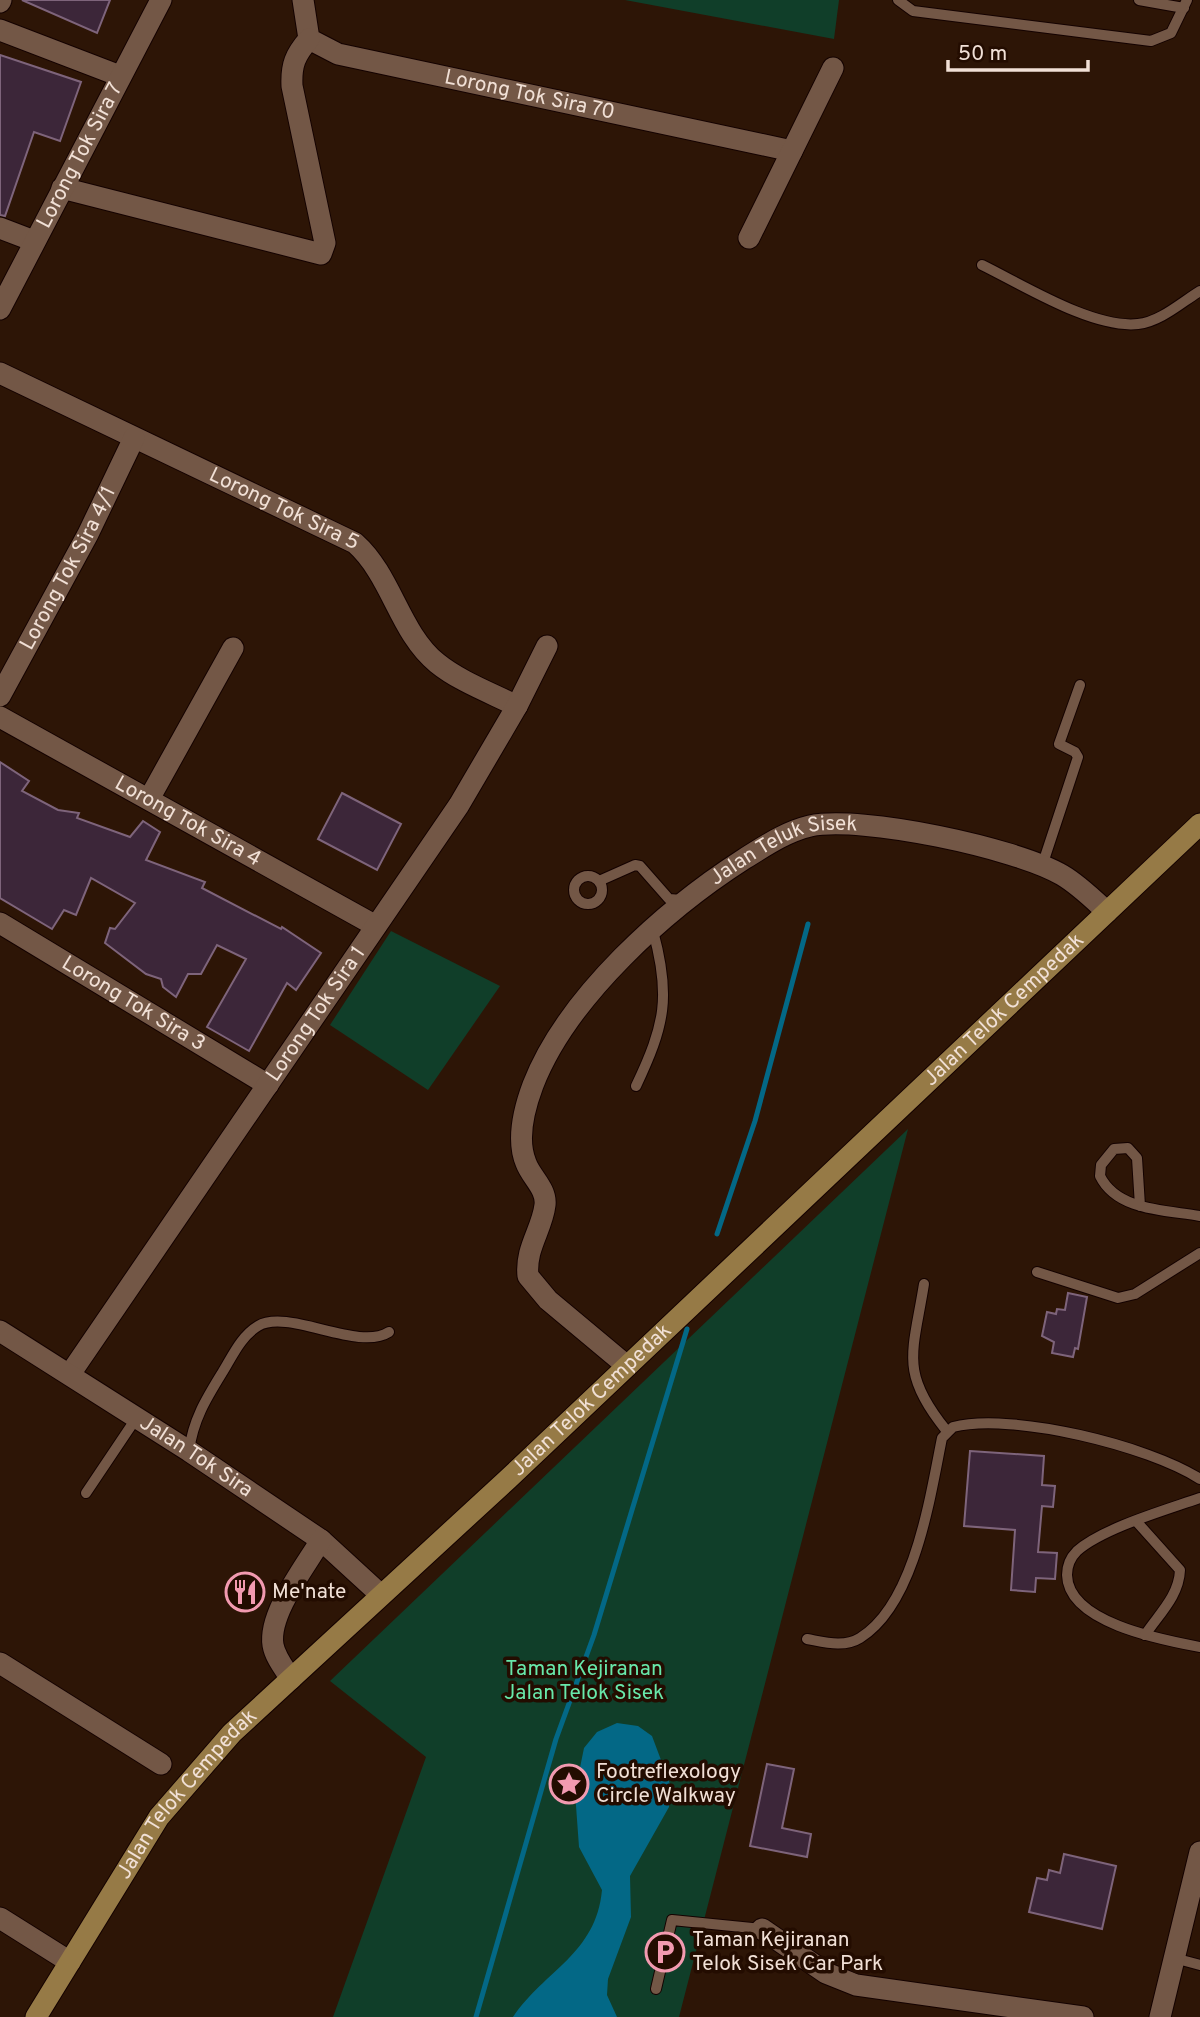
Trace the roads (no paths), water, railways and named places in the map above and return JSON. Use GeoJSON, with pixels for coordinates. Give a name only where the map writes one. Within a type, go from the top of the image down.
{"type":"FeatureCollection","features":[{"type":"Feature","properties":{"kind":"main road","name":"Jalan Telok Cempedak"},"geometry":{"type":"LineString","coordinates":[[36,2017],[136,1852],[181,1788],[232,1733],[627,1366],[1200,824]]}},
{"type":"Feature","properties":{"kind":"street","name":"Lorong Tok Sira 7"},"geometry":{"type":"LineString","coordinates":[[0,309],[161,0]]}},
{"type":"Feature","properties":{"kind":"street"},"geometry":{"type":"LineString","coordinates":[[62,187],[321,254],[325,243],[292,86],[291,67],[296,54],[309,39],[303,0]]}},
{"type":"Feature","properties":{"kind":"street"},"geometry":{"type":"LineString","coordinates":[[0,30],[120,76]]}},
{"type":"Feature","properties":{"kind":"street","name":"Lorong Tok Sira 70"},"geometry":{"type":"LineString","coordinates":[[309,39],[338,54],[381,65],[792,151]]}},
{"type":"Feature","properties":{"kind":"street"},"geometry":{"type":"LineString","coordinates":[[749,238],[834,68]]}},
{"type":"Feature","properties":{"kind":"street"},"geometry":{"type":"LineString","coordinates":[[0,228],[34,241]]}},
{"type":"Feature","properties":{"kind":"street","name":"Lorong Tok Sira 5"},"geometry":{"type":"LineString","coordinates":[[0,373],[355,543],[371,558],[420,644],[436,662],[517,706]]}},
{"type":"Feature","properties":{"kind":"street","name":"Lorong Tok Sira 4/1"},"geometry":{"type":"LineString","coordinates":[[0,696],[82,545],[134,438]]}},
{"type":"Feature","properties":{"kind":"street","name":"Lorong Tok Sira 1"},"geometry":{"type":"LineString","coordinates":[[70,1374],[459,804],[517,706],[547,646]]}},
{"type":"Feature","properties":{"kind":"street"},"geometry":{"type":"LineString","coordinates":[[149,799],[233,648]]}},
{"type":"Feature","properties":{"kind":"street","name":"Lorong Tok Sira 4"},"geometry":{"type":"LineString","coordinates":[[0,717],[376,926]]}},
{"type":"Feature","properties":{"kind":"street","name":"Jalan Teluk Sisek"},"geometry":{"type":"LineString","coordinates":[[627,1366],[548,1300],[528,1276],[528,1253],[546,1203],[545,1194],[526,1164],[521,1149],[522,1130],[534,1084],[572,1016],[611,968],[717,876],[784,834],[834,823],[875,825],[993,850],[1042,866],[1079,886],[1107,912]]}},
{"type":"Feature","properties":{"kind":"street","name":"Lorong Tok Sira 3"},"geometry":{"type":"LineString","coordinates":[[0,923],[268,1085]]}},
{"type":"Feature","properties":{"kind":"street","name":"Jalan Tok Sira"},"geometry":{"type":"LineString","coordinates":[[0,1331],[189,1451],[321,1540],[381,1595]]}},
{"type":"Feature","properties":{"kind":"street"},"geometry":{"type":"LineString","coordinates":[[291,1679],[273,1648],[272,1636],[285,1601],[321,1540]]}},
{"type":"Feature","properties":{"kind":"street"},"geometry":{"type":"LineString","coordinates":[[0,1663],[161,1764]]}},
{"type":"Feature","properties":{"kind":"street"},"geometry":{"type":"LineString","coordinates":[[1160,2017],[1200,1852]]}},
{"type":"Feature","properties":{"kind":"street"},"geometry":{"type":"LineString","coordinates":[[0,1918],[70,1962]]}},
{"type":"Feature","properties":{"kind":"street"},"geometry":{"type":"LineString","coordinates":[[762,1929],[826,1973],[856,1985],[1013,2012],[1083,2017]]}},
{"type":"Feature","properties":{"kind":"lane"},"geometry":{"type":"LineString","coordinates":[[898,0],[913,11],[1151,41],[1171,33],[1185,4],[1139,0]]}},
{"type":"Feature","properties":{"kind":"lane"},"geometry":{"type":"LineString","coordinates":[[982,265],[1090,315],[1116,323],[1140,324],[1200,290]]}},
{"type":"Feature","properties":{"kind":"lane"},"geometry":{"type":"LineString","coordinates":[[1042,866],[1078,757],[1078,754],[1059,744],[1080,685]]}},
{"type":"Feature","properties":{"kind":"lane"},"geometry":{"type":"LineString","coordinates":[[599,881],[635,865],[640,866],[669,900],[688,899]]}},
{"type":"Feature","properties":{"kind":"lane"},"geometry":{"type":"LineString","coordinates":[[636,1086],[657,1034],[666,994],[663,968],[653,931]]}},
{"type":"Feature","properties":{"kind":"lane"},"geometry":{"type":"LineString","coordinates":[[1140,1206],[1137,1158],[1128,1148],[1114,1149],[1101,1165],[1100,1176],[1113,1194],[1140,1206],[1200,1216]]}},
{"type":"Feature","properties":{"kind":"lane"},"geometry":{"type":"LineString","coordinates":[[1037,1272],[1118,1298],[1135,1294],[1200,1253]]}},
{"type":"Feature","properties":{"kind":"lane"},"geometry":{"type":"LineString","coordinates":[[924,1284],[912,1366],[925,1404],[946,1430]]}},
{"type":"Feature","properties":{"kind":"lane"},"geometry":{"type":"LineString","coordinates":[[189,1451],[198,1412],[242,1342],[259,1325],[285,1324],[366,1337],[381,1337],[389,1332]]}},
{"type":"Feature","properties":{"kind":"lane"},"geometry":{"type":"LineString","coordinates":[[86,1493],[137,1418]]}},
{"type":"Feature","properties":{"kind":"lane"},"geometry":{"type":"LineString","coordinates":[[807,1639],[839,1645],[859,1639],[889,1607],[917,1546],[946,1430],[963,1424],[989,1424],[1067,1432],[1136,1452],[1200,1479]]}},
{"type":"Feature","properties":{"kind":"lane"},"geometry":{"type":"LineString","coordinates":[[1200,1498],[1136,1521],[1075,1553],[1069,1560],[1067,1582],[1070,1592],[1085,1608],[1145,1635],[1200,1647]]}},
{"type":"Feature","properties":{"kind":"lane"},"geometry":{"type":"LineString","coordinates":[[1136,1521],[1180,1570],[1180,1582],[1172,1597],[1145,1635]]}},
{"type":"Feature","properties":{"kind":"lane"},"geometry":{"type":"LineString","coordinates":[[656,1989],[672,1920],[762,1929]]}},
{"type":"Feature","properties":{"kind":"lane"},"geometry":{"type":"LineString","coordinates":[[1174,1958],[1200,1965]]}},
{"type":"Feature","properties":{"kind":"water"},"geometry":{"type":"Polygon","coordinates":[[[617,1723],[638,1726],[652,1736],[670,1784],[669,1807],[630,1876],[631,1917],[608,1979],[607,1995],[617,2017],[513,2017],[580,1946],[598,1912],[602,1890],[579,1847],[575,1792],[584,1748],[597,1732],[617,1723]]]}},
{"type":"Feature","properties":{"kind":"waterway"},"geometry":{"type":"LineString","coordinates":[[717,1234],[755,1121],[808,924]]}},
{"type":"Feature","properties":{"kind":"waterway"},"geometry":{"type":"LineString","coordinates":[[476,2017],[556,1739],[594,1635],[687,1329]]}},
{"type":"Feature","properties":{"kind":"place","name":"Me'nate"},"geometry":{"type":"Point","coordinates":[245,1592]}},
{"type":"Feature","properties":{"kind":"place","name":"Footreflexology Circle Walkway"},"geometry":{"type":"Point","coordinates":[569,1784]}},
{"type":"Feature","properties":{"kind":"place","name":"Taman Kejiranan Telok Sisek Car Park"},"geometry":{"type":"Point","coordinates":[665,1952]}},
{"type":"Feature","properties":{"kind":"park label","name":"Taman Kejiranan Jalan Telok Sisek"},"geometry":{"type":"Point","coordinates":[584,1681]}}]}
